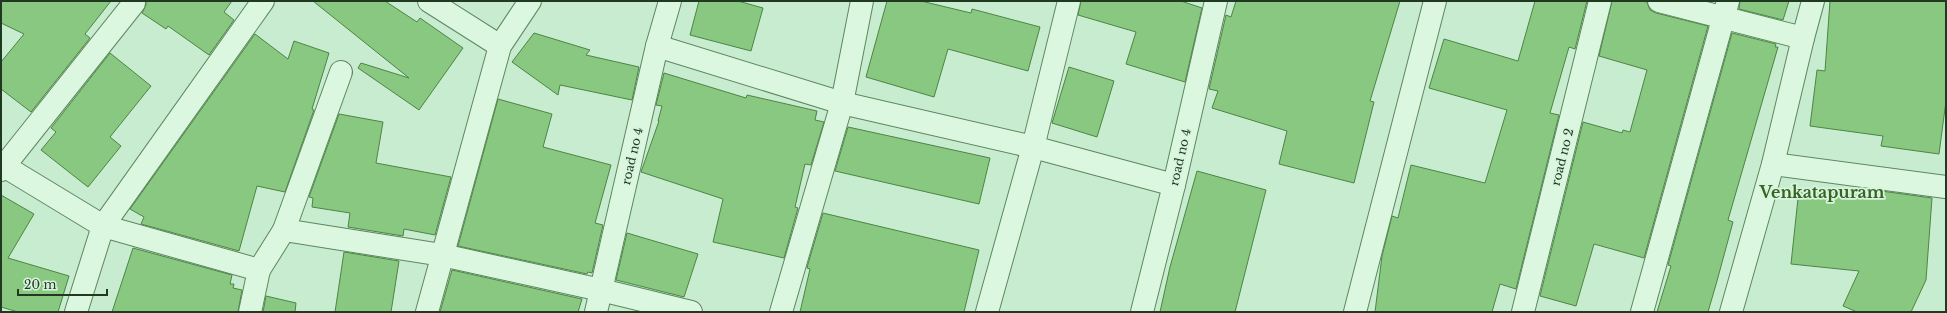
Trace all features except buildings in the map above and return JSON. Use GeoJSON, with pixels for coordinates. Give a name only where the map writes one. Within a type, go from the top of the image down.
{"type":"FeatureCollection","features":[{"type":"Feature","properties":{"kind":"street"},"geometry":{"type":"LineString","coordinates":[[76,312],[103,226],[263,1]]}},
{"type":"Feature","properties":{"kind":"street"},"geometry":{"type":"LineString","coordinates":[[429,1],[500,46]]}},
{"type":"Feature","properties":{"kind":"street"},"geometry":{"type":"LineString","coordinates":[[427,312],[500,46],[530,1]]}},
{"type":"Feature","properties":{"kind":"street","name":"road no 4"},"geometry":{"type":"LineString","coordinates":[[596,312],[657,46],[670,1]]}},
{"type":"Feature","properties":{"kind":"street"},"geometry":{"type":"LineString","coordinates":[[781,312],[842,103],[862,1]]}},
{"type":"Feature","properties":{"kind":"street"},"geometry":{"type":"LineString","coordinates":[[987,312],[1033,147],[1069,1]]}},
{"type":"Feature","properties":{"kind":"street","name":"road no 4"},"geometry":{"type":"LineString","coordinates":[[1142,312],[1174,185],[1216,1]]}},
{"type":"Feature","properties":{"kind":"street"},"geometry":{"type":"LineString","coordinates":[[1355,312],[1435,1]]}},
{"type":"Feature","properties":{"kind":"street","name":"road no 2"},"geometry":{"type":"LineString","coordinates":[[1523,312],[1600,1]]}},
{"type":"Feature","properties":{"kind":"street"},"geometry":{"type":"LineString","coordinates":[[1659,1],[1726,9],[1803,38]]}},
{"type":"Feature","properties":{"kind":"street"},"geometry":{"type":"LineString","coordinates":[[1731,312],[1773,164],[1813,1]]}},
{"type":"Feature","properties":{"kind":"street"},"geometry":{"type":"LineString","coordinates":[[134,3],[2,168],[103,226],[259,270]]}},
{"type":"Feature","properties":{"kind":"street"},"geometry":{"type":"LineString","coordinates":[[1642,312],[1726,9]]}},
{"type":"Feature","properties":{"kind":"street"},"geometry":{"type":"LineString","coordinates":[[657,46],[842,103],[1033,147],[1174,185]]}},
{"type":"Feature","properties":{"kind":"street"},"geometry":{"type":"LineString","coordinates":[[250,312],[259,270],[284,230],[341,72]]}},
{"type":"Feature","properties":{"kind":"street"},"geometry":{"type":"LineString","coordinates":[[1773,164],[1946,187]]}},
{"type":"Feature","properties":{"kind":"street"},"geometry":{"type":"LineString","coordinates":[[284,230],[442,255],[602,290],[691,312]]}},
{"type":"Feature","properties":{"kind":"district","name":"Venkatapuram"},"geometry":{"type":"Point","coordinates":[1822,192]}}]}
